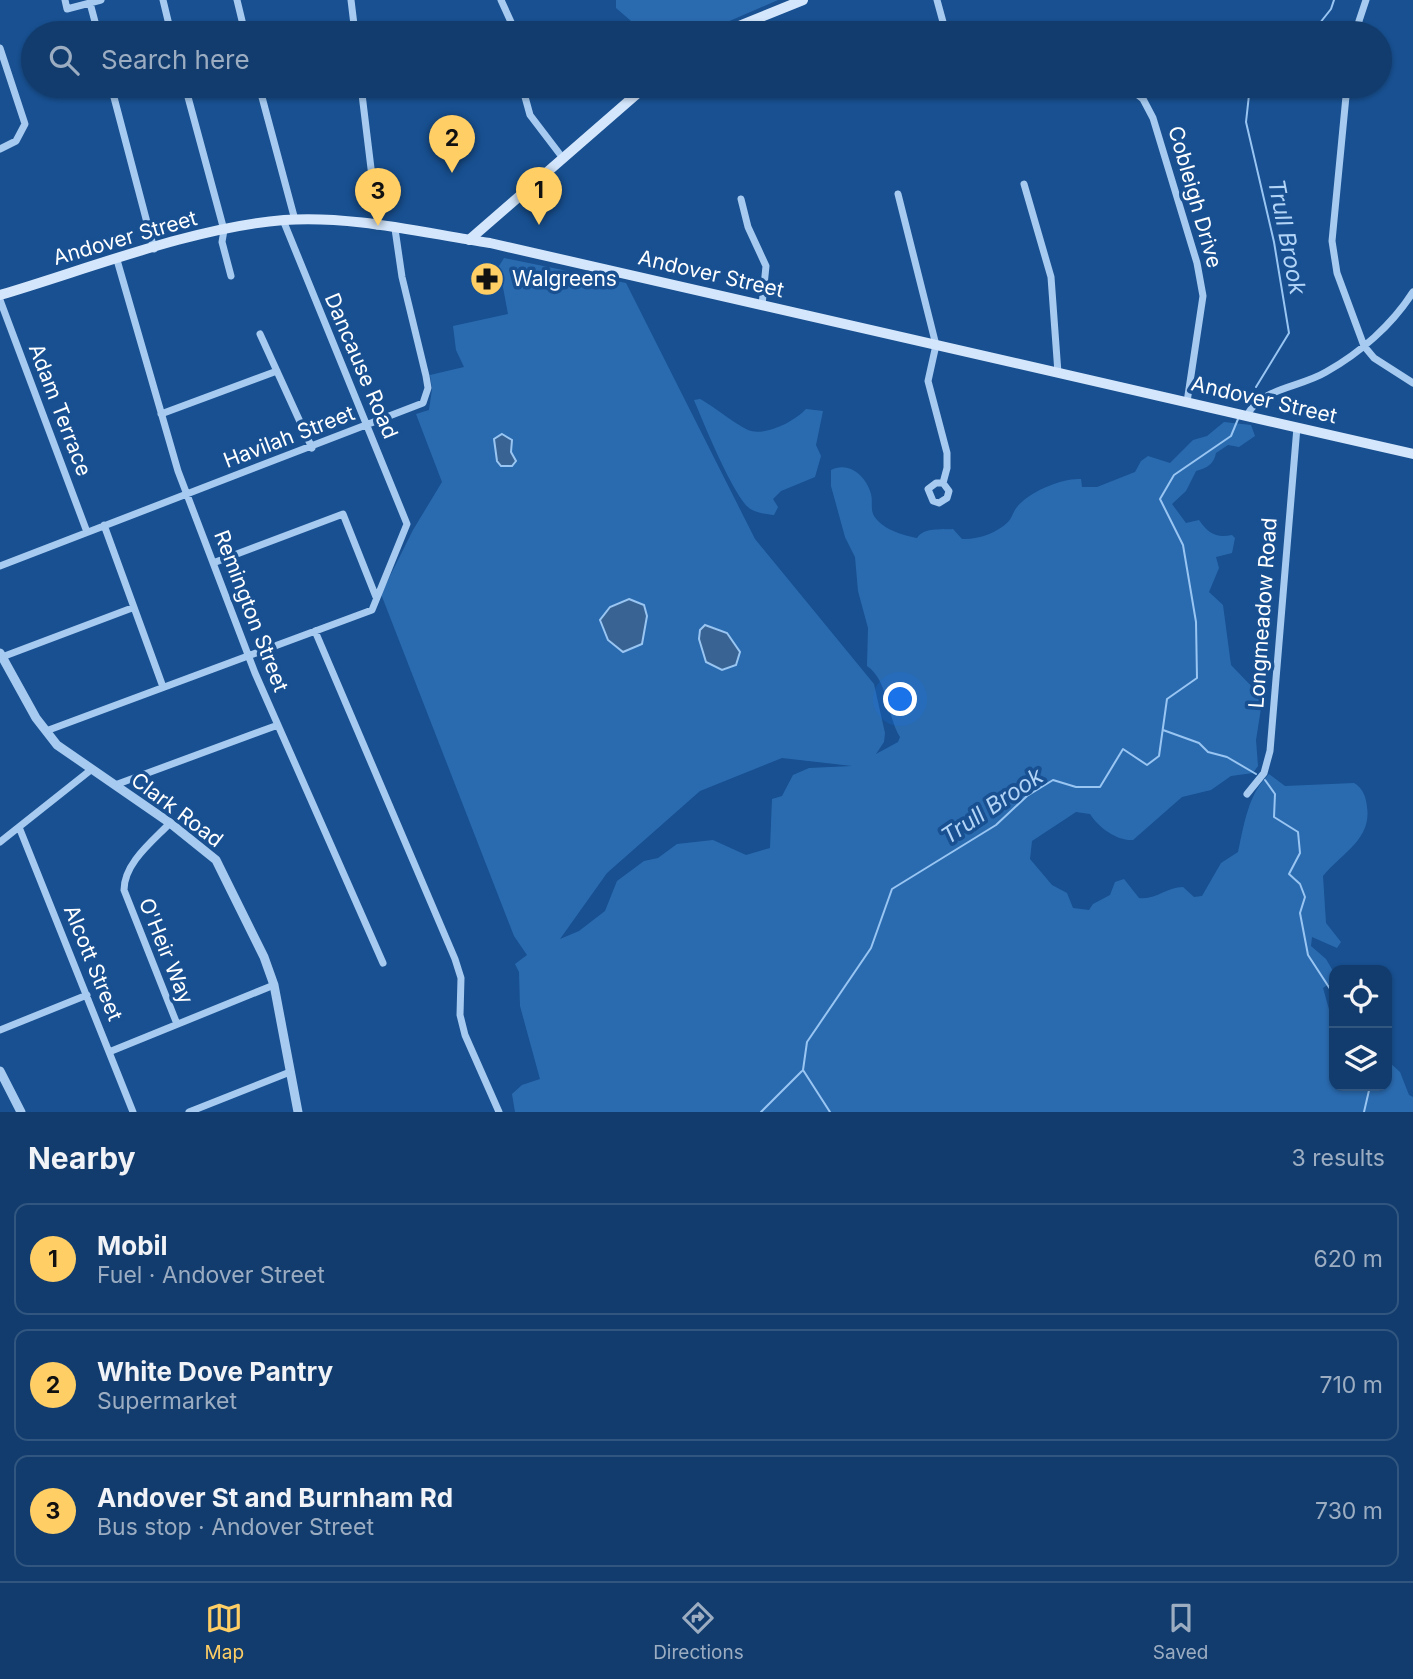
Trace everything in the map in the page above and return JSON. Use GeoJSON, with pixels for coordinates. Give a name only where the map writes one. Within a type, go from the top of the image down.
{"type":"FeatureCollection","features":[{"type":"Feature","properties":{"kind":"main road"},"geometry":{"type":"LineString","coordinates":[[751,21],[803,0]]}},
{"type":"Feature","properties":{"kind":"main road"},"geometry":{"type":"LineString","coordinates":[[469,240],[632,98]]}},
{"type":"Feature","properties":{"kind":"main road","name":"Andover Street"},"geometry":{"type":"LineString","coordinates":[[0,295],[224,230],[283,220],[378,226],[469,240],[1413,454]]}},
{"type":"Feature","properties":{"kind":"street"},"geometry":{"type":"LineString","coordinates":[[65,0],[67,9],[101,0]]}},
{"type":"Feature","properties":{"kind":"street"},"geometry":{"type":"LineString","coordinates":[[163,0],[169,21]]}},
{"type":"Feature","properties":{"kind":"street"},"geometry":{"type":"LineString","coordinates":[[237,0],[242,21]]}},
{"type":"Feature","properties":{"kind":"street"},"geometry":{"type":"LineString","coordinates":[[351,0],[354,21]]}},
{"type":"Feature","properties":{"kind":"street"},"geometry":{"type":"LineString","coordinates":[[501,0],[511,21]]}},
{"type":"Feature","properties":{"kind":"street"},"geometry":{"type":"LineString","coordinates":[[937,0],[943,21]]}},
{"type":"Feature","properties":{"kind":"street"},"geometry":{"type":"LineString","coordinates":[[1359,21],[1366,0]]}},
{"type":"Feature","properties":{"kind":"street"},"geometry":{"type":"LineString","coordinates":[[90,3],[95,21]]}},
{"type":"Feature","properties":{"kind":"street"},"geometry":{"type":"LineString","coordinates":[[0,48],[25,124],[16,141],[0,149]]}},
{"type":"Feature","properties":{"kind":"street"},"geometry":{"type":"LineString","coordinates":[[114,98],[154,249]]}},
{"type":"Feature","properties":{"kind":"street"},"geometry":{"type":"LineString","coordinates":[[188,98],[224,230],[222,242],[231,276]]}},
{"type":"Feature","properties":{"kind":"street"},"geometry":{"type":"LineString","coordinates":[[262,98],[295,220]]}},
{"type":"Feature","properties":{"kind":"street"},"geometry":{"type":"LineString","coordinates":[[362,98],[378,226]]}},
{"type":"Feature","properties":{"kind":"street"},"geometry":{"type":"LineString","coordinates":[[525,98],[530,115],[562,157]]}},
{"type":"Feature","properties":{"kind":"street","name":"Cobleigh Drive"},"geometry":{"type":"LineString","coordinates":[[1141,98],[1153,118],[1201,278],[1202,313],[1187,402]]}},
{"type":"Feature","properties":{"kind":"street"},"geometry":{"type":"LineString","coordinates":[[1346,98],[1332,241],[1337,273],[1364,346],[1374,358],[1413,383]]}},
{"type":"Feature","properties":{"kind":"street"},"geometry":{"type":"LineString","coordinates":[[1024,184],[1051,277],[1058,373]]}},
{"type":"Feature","properties":{"kind":"street"},"geometry":{"type":"LineString","coordinates":[[898,194],[936,345],[928,380],[947,453],[943,484]]}},
{"type":"Feature","properties":{"kind":"street"},"geometry":{"type":"LineString","coordinates":[[741,199],[748,227],[766,266],[762,305]]}},
{"type":"Feature","properties":{"kind":"street","name":"Dancause Road"},"geometry":{"type":"LineString","coordinates":[[283,220],[407,524],[377,598]]}},
{"type":"Feature","properties":{"kind":"street","name":"Havilah Street"},"geometry":{"type":"LineString","coordinates":[[0,566],[420,405],[428,388],[402,277],[395,229]]}},
{"type":"Feature","properties":{"kind":"street","name":"Remington Street"},"geometry":{"type":"LineString","coordinates":[[117,260],[187,495],[248,655],[383,963]]}},
{"type":"Feature","properties":{"kind":"street"},"geometry":{"type":"LineString","coordinates":[[1247,415],[1257,400],[1325,373],[1364,346],[1413,292]]}},
{"type":"Feature","properties":{"kind":"street","name":"Adam Terrace"},"geometry":{"type":"LineString","coordinates":[[0,300],[87,532]]}},
{"type":"Feature","properties":{"kind":"street"},"geometry":{"type":"LineString","coordinates":[[260,334],[312,448]]}},
{"type":"Feature","properties":{"kind":"street"},"geometry":{"type":"LineString","coordinates":[[161,414],[277,371]]}},
{"type":"Feature","properties":{"kind":"street","name":"Longmeadow Road"},"geometry":{"type":"LineString","coordinates":[[1247,794],[1264,773],[1270,751],[1297,427]]}},
{"type":"Feature","properties":{"kind":"street"},"geometry":{"type":"LineString","coordinates":[[46,731],[372,610],[377,598],[342,514],[213,563]]}},
{"type":"Feature","properties":{"kind":"street"},"geometry":{"type":"LineString","coordinates":[[104,525],[163,687]]}},
{"type":"Feature","properties":{"kind":"street"},"geometry":{"type":"LineString","coordinates":[[1,655],[132,608]]}},
{"type":"Feature","properties":{"kind":"street"},"geometry":{"type":"LineString","coordinates":[[315,631],[454,959],[461,978],[460,1015],[465,1035],[499,1112]]}},
{"type":"Feature","properties":{"kind":"street","name":"Clark Road"},"geometry":{"type":"LineString","coordinates":[[1,655],[57,746],[170,823],[216,860],[264,957],[274,985],[298,1112]]}},
{"type":"Feature","properties":{"kind":"street"},"geometry":{"type":"LineString","coordinates":[[115,785],[278,725]]}},
{"type":"Feature","properties":{"kind":"street"},"geometry":{"type":"LineString","coordinates":[[0,842],[92,769]]}},
{"type":"Feature","properties":{"kind":"street","name":"O'Heir Way"},"geometry":{"type":"LineString","coordinates":[[170,823],[132,864],[124,881],[124,890],[177,1024]]}},
{"type":"Feature","properties":{"kind":"street","name":"Alcott Street"},"geometry":{"type":"LineString","coordinates":[[19,827],[133,1112]]}},
{"type":"Feature","properties":{"kind":"street"},"geometry":{"type":"LineString","coordinates":[[109,1052],[274,985]]}},
{"type":"Feature","properties":{"kind":"street"},"geometry":{"type":"LineString","coordinates":[[0,1030],[87,995]]}},
{"type":"Feature","properties":{"kind":"street"},"geometry":{"type":"LineString","coordinates":[[0,1071],[21,1112]]}},
{"type":"Feature","properties":{"kind":"street"},"geometry":{"type":"LineString","coordinates":[[189,1112],[290,1072]]}},
{"type":"Feature","properties":{"kind":"shaded area"},"geometry":{"type":"Polygon","coordinates":[[[616,0],[778,0],[730,21],[631,21],[616,8],[616,0]]]}},
{"type":"Feature","properties":{"kind":"shaded area"},"geometry":{"type":"Polygon","coordinates":[[[504,258],[626,283],[755,539],[874,684],[885,733],[884,742],[876,754],[898,742],[900,737],[879,680],[867,666],[868,628],[858,591],[855,557],[845,537],[831,486],[831,470],[844,467],[861,476],[869,487],[874,516],[887,528],[917,538],[928,531],[953,529],[962,539],[968,539],[987,535],[1003,526],[1022,501],[1046,487],[1081,479],[1082,487],[1097,487],[1135,472],[1141,461],[1148,456],[1170,463],[1193,440],[1207,436],[1224,422],[1251,425],[1255,436],[1239,447],[1228,445],[1216,453],[1209,465],[1196,471],[1186,491],[1172,504],[1186,523],[1199,520],[1213,534],[1232,535],[1235,538],[1232,553],[1216,557],[1219,568],[1209,592],[1223,605],[1231,665],[1259,694],[1262,702],[1256,740],[1258,766],[1253,773],[1231,776],[1211,790],[1182,797],[1133,840],[1109,833],[1090,814],[1076,812],[1032,841],[1030,859],[1052,885],[1067,893],[1073,908],[1089,910],[1093,904],[1110,895],[1115,882],[1124,879],[1139,898],[1183,887],[1194,897],[1202,896],[1221,863],[1238,852],[1252,800],[1269,774],[1285,786],[1354,783],[1362,790],[1366,800],[1365,828],[1354,845],[1323,876],[1326,923],[1341,942],[1337,948],[1312,937],[1311,946],[1330,965],[1329,984],[1323,988],[1329,1009],[1329,1091],[1392,1091],[1392,1065],[1400,1072],[1409,1095],[1413,1097],[1413,1112],[515,1112],[512,1094],[522,1085],[540,1079],[520,1006],[519,972],[515,964],[527,955],[514,936],[381,594],[413,530],[442,482],[416,414],[429,410],[432,389],[430,375],[464,367],[456,350],[453,326],[508,314],[499,266],[504,258]],[[782,758],[700,791],[607,873],[560,939],[579,931],[605,911],[617,881],[644,861],[658,858],[677,844],[713,840],[746,855],[770,848],[772,799],[782,796],[793,775],[809,768],[852,766],[782,758]]]}},
{"type":"Feature","properties":{"kind":"shaded area"},"geometry":{"type":"Polygon","coordinates":[[[700,399],[746,429],[758,432],[781,426],[806,409],[823,411],[816,445],[821,456],[815,477],[781,491],[773,499],[778,507],[774,515],[751,509],[741,499],[719,457],[694,400],[700,399]]]}},
{"type":"Feature","properties":{"kind":"shaded area"},"geometry":{"type":"Polygon","coordinates":[[[502,434],[512,440],[511,452],[516,461],[512,466],[501,466],[497,461],[494,439],[502,434]]]}},
{"type":"Feature","properties":{"kind":"shaded area"},"geometry":{"type":"Polygon","coordinates":[[[629,599],[644,605],[647,616],[642,644],[623,652],[608,640],[600,620],[610,607],[629,599]]]}},
{"type":"Feature","properties":{"kind":"shaded area"},"geometry":{"type":"Polygon","coordinates":[[[705,625],[727,633],[740,652],[736,665],[722,670],[706,662],[699,639],[700,630],[705,625]]]}},
{"type":"Feature","properties":{"kind":"waterway","name":"Trull Brook"},"geometry":{"type":"LineString","coordinates":[[1322,21],[1334,0]]}},
{"type":"Feature","properties":{"kind":"waterway","name":"Trull Brook"},"geometry":{"type":"LineString","coordinates":[[1249,98],[1246,122],[1274,242],[1289,333],[1256,387]]}},
{"type":"Feature","properties":{"kind":"waterway","name":"Trull Brook"},"geometry":{"type":"LineString","coordinates":[[830,1112],[803,1070],[807,1042],[871,948],[892,889],[996,825],[1027,796],[1053,780],[1076,787],[1100,787],[1123,749],[1147,765],[1159,756],[1167,699],[1197,678],[1196,622],[1183,545],[1160,499],[1174,475],[1231,436],[1238,419]]}},
{"type":"Feature","properties":{"kind":"waterway"},"geometry":{"type":"LineString","coordinates":[[1163,730],[1199,743],[1208,752],[1227,757],[1256,774]]}},
{"type":"Feature","properties":{"kind":"waterway"},"geometry":{"type":"LineString","coordinates":[[1265,780],[1275,794],[1274,817],[1298,832],[1300,853],[1289,874],[1300,884],[1305,897],[1300,913],[1308,955],[1329,987]]}},
{"type":"Feature","properties":{"kind":"waterway"},"geometry":{"type":"LineString","coordinates":[[761,1112],[802,1071]]}},
{"type":"Feature","properties":{"kind":"waterway"},"geometry":{"type":"LineString","coordinates":[[1364,1112],[1369,1091]]}},
{"type":"Feature","properties":{"kind":"place","name":"White Dove Pantry"},"geometry":{"type":"Point","coordinates":[452,173]}},
{"type":"Feature","properties":{"kind":"place","name":"Mobil"},"geometry":{"type":"Point","coordinates":[539,225]}},
{"type":"Feature","properties":{"kind":"place","name":"Andover St and Burnham Rd"},"geometry":{"type":"Point","coordinates":[378,226]}},
{"type":"Feature","properties":{"kind":"place","name":"Walgreens"},"geometry":{"type":"Point","coordinates":[487,279]}}]}
